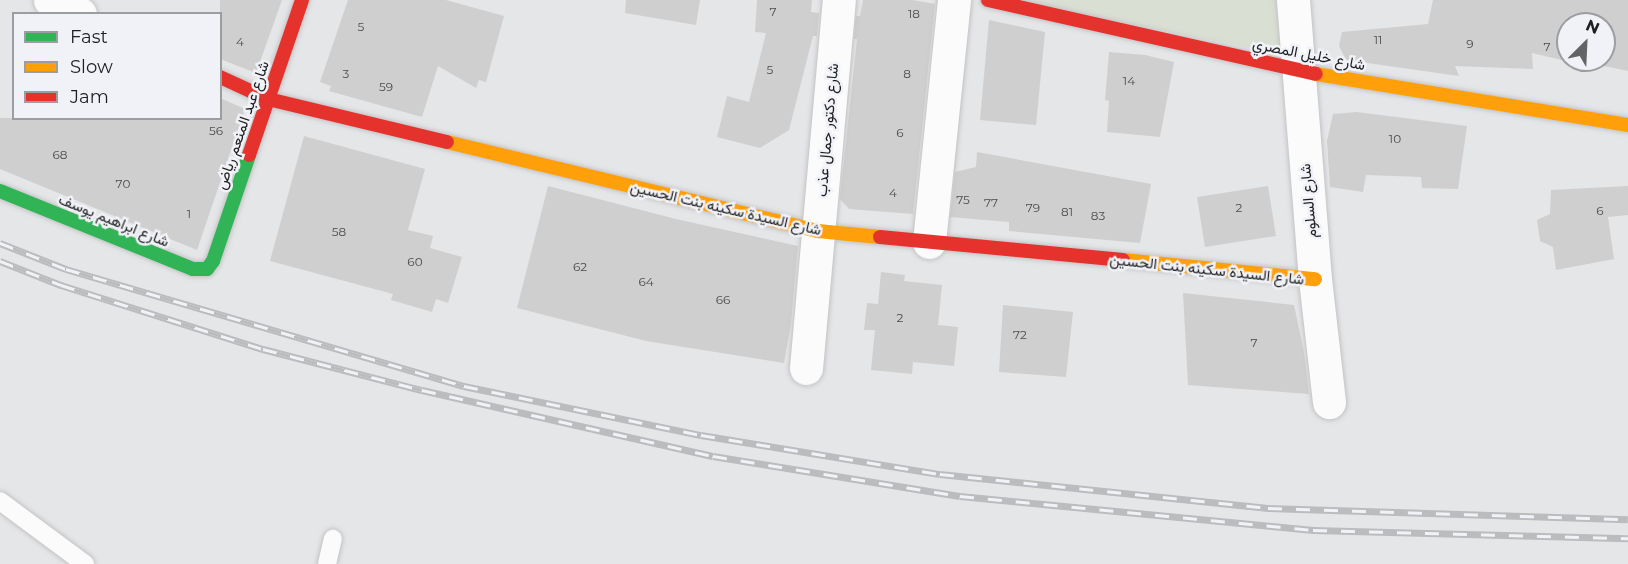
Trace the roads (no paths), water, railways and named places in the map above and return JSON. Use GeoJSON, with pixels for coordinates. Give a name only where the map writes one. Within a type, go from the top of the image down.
{"type":"FeatureCollection","features":[{"type":"Feature","properties":{"kind":"street"},"geometry":{"type":"LineString","coordinates":[[50,0],[76,12]]}},
{"type":"Feature","properties":{"kind":"street","name":"شارع عبد المنعم رياض"},"geometry":{"type":"LineString","coordinates":[[213,261],[302,0]]}},
{"type":"Feature","properties":{"kind":"street","name":"شارع دكتور جمال عذب"},"geometry":{"type":"LineString","coordinates":[[806,369],[839,0]]}},
{"type":"Feature","properties":{"kind":"street"},"geometry":{"type":"LineString","coordinates":[[928,242],[954,0]]}},
{"type":"Feature","properties":{"kind":"street","name":"شارع خليل المصري"},"geometry":{"type":"LineString","coordinates":[[988,0],[1297,71],[1628,125]]}},
{"type":"Feature","properties":{"kind":"street","name":"شارع السلوم"},"geometry":{"type":"LineString","coordinates":[[1293,0],[1315,279],[1329,402]]}},
{"type":"Feature","properties":{"kind":"street","name":"شارع السيدة سكينه بنت الحسين"},"geometry":{"type":"LineString","coordinates":[[222,78],[268,99],[818,231],[1315,279]]}},
{"type":"Feature","properties":{"kind":"street","name":"شارع ابراهيم يوسف"},"geometry":{"type":"LineString","coordinates":[[0,191],[198,271],[207,268],[213,261]]}},
{"type":"Feature","properties":{"kind":"lane"},"geometry":{"type":"LineString","coordinates":[[0,501],[85,564]]}},
{"type":"Feature","properties":{"kind":"lane"},"geometry":{"type":"LineString","coordinates":[[327,564],[333,539]]}},
{"type":"Feature","properties":{"kind":"railway"},"geometry":{"type":"LineString","coordinates":[[0,243],[66,269],[464,386],[701,435],[940,474],[1268,508],[1628,519]]}},
{"type":"Feature","properties":{"kind":"railway"},"geometry":{"type":"LineString","coordinates":[[0,261],[61,285],[263,349],[422,390],[713,456],[960,496],[1313,530],[1628,538]]}}]}
